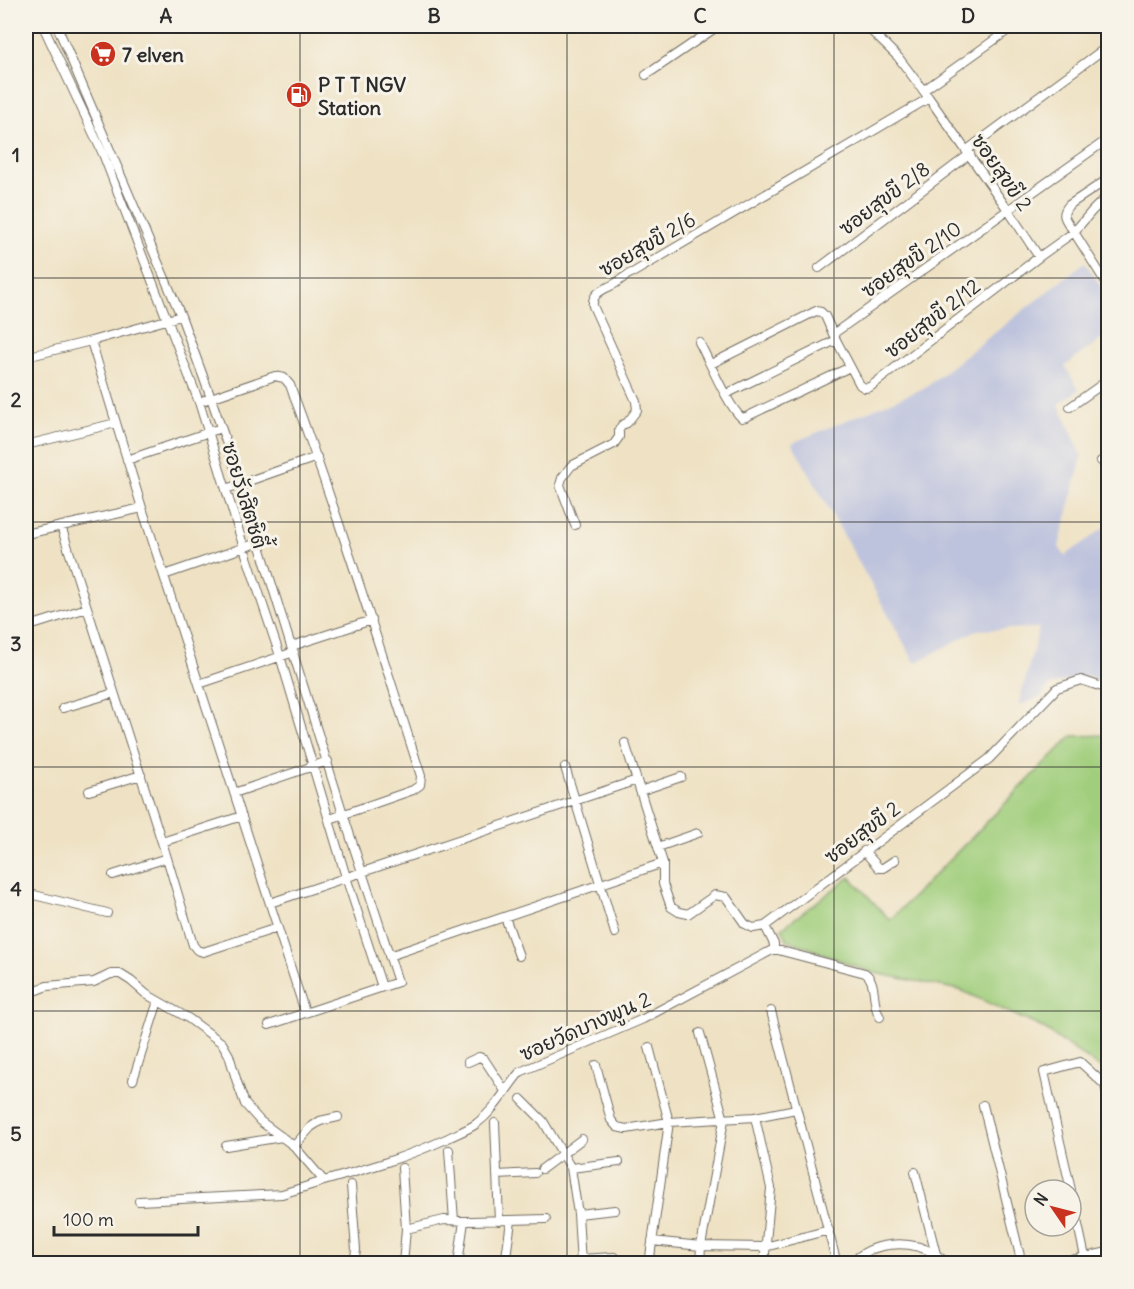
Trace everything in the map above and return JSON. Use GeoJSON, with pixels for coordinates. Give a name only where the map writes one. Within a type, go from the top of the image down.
{"type":"FeatureCollection","features":[{"type":"Feature","properties":{"kind":"street","name":"ซอยรังสิตซิตี้"},"geometry":{"type":"LineString","coordinates":[[43,26],[103,154],[199,402],[382,987],[398,982],[343,814],[242,485],[211,398],[181,316],[57,26]]}},
{"type":"Feature","properties":{"kind":"street"},"geometry":{"type":"LineString","coordinates":[[646,75],[718,26]]}},
{"type":"Feature","properties":{"kind":"street","name":"ซอยสุขขี 2"},"geometry":{"type":"LineString","coordinates":[[866,26],[898,57],[924,90],[1039,257]]}},
{"type":"Feature","properties":{"kind":"street"},"geometry":{"type":"LineString","coordinates":[[924,90],[1014,26]]}},
{"type":"Feature","properties":{"kind":"street","name":"ซอยสุขขี 2/8"},"geometry":{"type":"LineString","coordinates":[[819,268],[1108,46]]}},
{"type":"Feature","properties":{"kind":"street","name":"ซอยสุขขี 2/6"},"geometry":{"type":"LineString","coordinates":[[575,525],[560,485],[562,478],[571,466],[614,444],[619,437],[622,425],[627,423],[637,410],[636,401],[593,306],[595,296],[627,274],[929,98]]}},
{"type":"Feature","properties":{"kind":"street","name":"ซอยสุขขี 2/10"},"geometry":{"type":"LineString","coordinates":[[726,394],[834,337],[1108,139]]}},
{"type":"Feature","properties":{"kind":"street"},"geometry":{"type":"LineString","coordinates":[[1108,179],[1064,210],[1064,217],[1108,286]]}},
{"type":"Feature","properties":{"kind":"street"},"geometry":{"type":"LineString","coordinates":[[1039,257],[1074,232],[1102,201]]}},
{"type":"Feature","properties":{"kind":"street","name":"ซอยสุขขี 2/12"},"geometry":{"type":"LineString","coordinates":[[850,367],[861,385],[865,388],[870,387],[1039,257]]}},
{"type":"Feature","properties":{"kind":"street"},"geometry":{"type":"LineString","coordinates":[[699,342],[726,394],[742,418],[850,367],[825,316],[816,310],[711,364]]}},
{"type":"Feature","properties":{"kind":"street"},"geometry":{"type":"LineString","coordinates":[[26,357],[181,316]]}},
{"type":"Feature","properties":{"kind":"street"},"geometry":{"type":"LineString","coordinates":[[91,341],[142,508],[305,1012]]}},
{"type":"Feature","properties":{"kind":"street"},"geometry":{"type":"LineString","coordinates":[[199,402],[274,376],[284,378],[290,385],[372,620],[421,776],[420,785],[413,790],[330,819]]}},
{"type":"Feature","properties":{"kind":"street"},"geometry":{"type":"LineString","coordinates":[[1070,407],[1108,380]]}},
{"type":"Feature","properties":{"kind":"street"},"geometry":{"type":"LineString","coordinates":[[26,444],[116,423]]}},
{"type":"Feature","properties":{"kind":"street"},"geometry":{"type":"LineString","coordinates":[[127,460],[221,428]]}},
{"type":"Feature","properties":{"kind":"street"},"geometry":{"type":"LineString","coordinates":[[226,489],[316,457]]}},
{"type":"Feature","properties":{"kind":"street"},"geometry":{"type":"LineString","coordinates":[[1101,461],[1108,466]]}},
{"type":"Feature","properties":{"kind":"street"},"geometry":{"type":"LineString","coordinates":[[26,532],[142,508]]}},
{"type":"Feature","properties":{"kind":"street"},"geometry":{"type":"LineString","coordinates":[[61,526],[193,945],[197,950],[203,952],[278,928]]}},
{"type":"Feature","properties":{"kind":"street"},"geometry":{"type":"LineString","coordinates":[[164,575],[260,543]]}},
{"type":"Feature","properties":{"kind":"street"},"geometry":{"type":"LineString","coordinates":[[36,624],[87,608]]}},
{"type":"Feature","properties":{"kind":"street"},"geometry":{"type":"LineString","coordinates":[[199,684],[280,656],[372,620]]}},
{"type":"Feature","properties":{"kind":"street","name":"ซอยสุขขี 2"},"geometry":{"type":"LineString","coordinates":[[766,929],[989,759],[1057,688],[1081,681],[1108,689]]}},
{"type":"Feature","properties":{"kind":"street"},"geometry":{"type":"LineString","coordinates":[[63,708],[114,693]]}},
{"type":"Feature","properties":{"kind":"street"},"geometry":{"type":"LineString","coordinates":[[625,743],[663,863],[663,884],[671,907],[687,914],[715,895],[726,897],[745,924],[753,928],[766,929],[774,947],[869,976],[877,1015],[880,1017]]}},
{"type":"Feature","properties":{"kind":"street"},"geometry":{"type":"LineString","coordinates":[[234,793],[328,761]]}},
{"type":"Feature","properties":{"kind":"street"},"geometry":{"type":"LineString","coordinates":[[565,767],[615,933]]}},
{"type":"Feature","properties":{"kind":"street"},"geometry":{"type":"LineString","coordinates":[[89,791],[141,776]]}},
{"type":"Feature","properties":{"kind":"street"},"geometry":{"type":"LineString","coordinates":[[640,791],[681,777]]}},
{"type":"Feature","properties":{"kind":"street"},"geometry":{"type":"LineString","coordinates":[[270,903],[637,780]]}},
{"type":"Feature","properties":{"kind":"street"},"geometry":{"type":"LineString","coordinates":[[162,842],[242,816]]}},
{"type":"Feature","properties":{"kind":"street"},"geometry":{"type":"LineString","coordinates":[[658,848],[698,833]]}},
{"type":"Feature","properties":{"kind":"street"},"geometry":{"type":"LineString","coordinates":[[865,852],[879,868],[895,860]]}},
{"type":"Feature","properties":{"kind":"street"},"geometry":{"type":"LineString","coordinates":[[113,875],[167,858]]}},
{"type":"Feature","properties":{"kind":"street"},"geometry":{"type":"LineString","coordinates":[[389,956],[663,863]]}},
{"type":"Feature","properties":{"kind":"street"},"geometry":{"type":"LineString","coordinates":[[26,895],[106,913]]}},
{"type":"Feature","properties":{"kind":"street"},"geometry":{"type":"LineString","coordinates":[[505,917],[519,956]]}},
{"type":"Feature","properties":{"kind":"street","name":"ซอยวัดบางพูน 2"},"geometry":{"type":"LineString","coordinates":[[139,1201],[282,1194],[382,1165],[431,1146],[472,1127],[498,1104],[520,1072],[643,1019],[774,947]]}},
{"type":"Feature","properties":{"kind":"street"},"geometry":{"type":"LineString","coordinates":[[26,994],[47,986],[94,982],[111,974],[120,974],[146,994],[188,1018],[222,1043],[229,1055],[245,1104],[260,1121],[294,1146],[324,1181]]}},
{"type":"Feature","properties":{"kind":"street"},"geometry":{"type":"LineString","coordinates":[[269,1025],[382,987]]}},
{"type":"Feature","properties":{"kind":"street"},"geometry":{"type":"LineString","coordinates":[[134,1080],[158,1001]]}},
{"type":"Feature","properties":{"kind":"street"},"geometry":{"type":"LineString","coordinates":[[771,1011],[837,1263]]}},
{"type":"Feature","properties":{"kind":"street"},"geometry":{"type":"LineString","coordinates":[[700,1033],[724,1120],[701,1246],[700,1263]]}},
{"type":"Feature","properties":{"kind":"street"},"geometry":{"type":"LineString","coordinates":[[649,1047],[669,1122],[649,1263]]}},
{"type":"Feature","properties":{"kind":"street"},"geometry":{"type":"LineString","coordinates":[[468,1062],[478,1057],[484,1059],[505,1091]]}},
{"type":"Feature","properties":{"kind":"street"},"geometry":{"type":"LineString","coordinates":[[1068,1178],[1044,1072],[1080,1062],[1105,1085],[1108,1099]]}},
{"type":"Feature","properties":{"kind":"street"},"geometry":{"type":"LineString","coordinates":[[596,1065],[611,1120],[617,1127],[626,1129],[669,1122],[755,1117],[796,1109]]}},
{"type":"Feature","properties":{"kind":"street"},"geometry":{"type":"LineString","coordinates":[[521,1099],[543,1121],[571,1168],[578,1214],[581,1261],[614,1257]]}},
{"type":"Feature","properties":{"kind":"street"},"geometry":{"type":"LineString","coordinates":[[982,1105],[1022,1263]]}},
{"type":"Feature","properties":{"kind":"street"},"geometry":{"type":"LineString","coordinates":[[294,1146],[311,1127],[320,1121],[338,1117]]}},
{"type":"Feature","properties":{"kind":"street"},"geometry":{"type":"LineString","coordinates":[[755,1117],[771,1188],[764,1263]]}},
{"type":"Feature","properties":{"kind":"street"},"geometry":{"type":"LineString","coordinates":[[495,1123],[499,1221]]}},
{"type":"Feature","properties":{"kind":"street"},"geometry":{"type":"LineString","coordinates":[[226,1146],[282,1137]]}},
{"type":"Feature","properties":{"kind":"street"},"geometry":{"type":"LineString","coordinates":[[497,1175],[538,1171],[582,1139]]}},
{"type":"Feature","properties":{"kind":"street"},"geometry":{"type":"LineString","coordinates":[[449,1150],[454,1221]]}},
{"type":"Feature","properties":{"kind":"street"},"geometry":{"type":"LineString","coordinates":[[571,1168],[619,1162]]}},
{"type":"Feature","properties":{"kind":"street"},"geometry":{"type":"LineString","coordinates":[[402,1168],[406,1229],[403,1263]]}},
{"type":"Feature","properties":{"kind":"street"},"geometry":{"type":"LineString","coordinates":[[915,1172],[936,1254]]}},
{"type":"Feature","properties":{"kind":"street"},"geometry":{"type":"LineString","coordinates":[[351,1185],[356,1250],[354,1263]]}},
{"type":"Feature","properties":{"kind":"street"},"geometry":{"type":"LineString","coordinates":[[578,1214],[615,1210]]}},
{"type":"Feature","properties":{"kind":"street"},"geometry":{"type":"LineString","coordinates":[[406,1229],[444,1220],[546,1219]]}},
{"type":"Feature","properties":{"kind":"street"},"geometry":{"type":"LineString","coordinates":[[458,1263],[464,1221]]}},
{"type":"Feature","properties":{"kind":"street"},"geometry":{"type":"LineString","coordinates":[[505,1263],[511,1221]]}},
{"type":"Feature","properties":{"kind":"street"},"geometry":{"type":"LineString","coordinates":[[652,1241],[701,1246],[765,1247],[829,1230]]}},
{"type":"Feature","properties":{"kind":"street"},"geometry":{"type":"LineString","coordinates":[[1081,1238],[1085,1257]]}},
{"type":"Feature","properties":{"kind":"street"},"geometry":{"type":"LineString","coordinates":[[851,1263],[873,1248],[894,1244],[916,1246],[936,1254],[946,1263]]}},
{"type":"Feature","properties":{"kind":"street"},"geometry":{"type":"LineString","coordinates":[[1054,1263],[1108,1252]]}},
{"type":"Feature","properties":{"kind":"shaded area"},"geometry":{"type":"Polygon","coordinates":[[[1085,262],[1108,298],[1108,334],[1065,366],[1079,390],[1059,404],[1082,456],[1059,547],[1065,556],[1108,525],[1108,684],[1087,676],[1050,685],[1040,697],[1018,706],[1039,628],[977,630],[915,663],[792,443],[924,388],[1085,262]]]}},
{"type":"Feature","properties":{"kind":"green space"},"geometry":{"type":"Polygon","coordinates":[[[1108,735],[1108,1073],[1041,1027],[960,990],[870,972],[786,939],[782,928],[850,877],[890,920],[1072,736],[1108,735]]]}},
{"type":"Feature","properties":{"kind":"place","name":"7 elven"},"geometry":{"type":"Point","coordinates":[103,54]}},
{"type":"Feature","properties":{"kind":"place","name":"P T T NGV Station"},"geometry":{"type":"Point","coordinates":[299,95]}}]}
